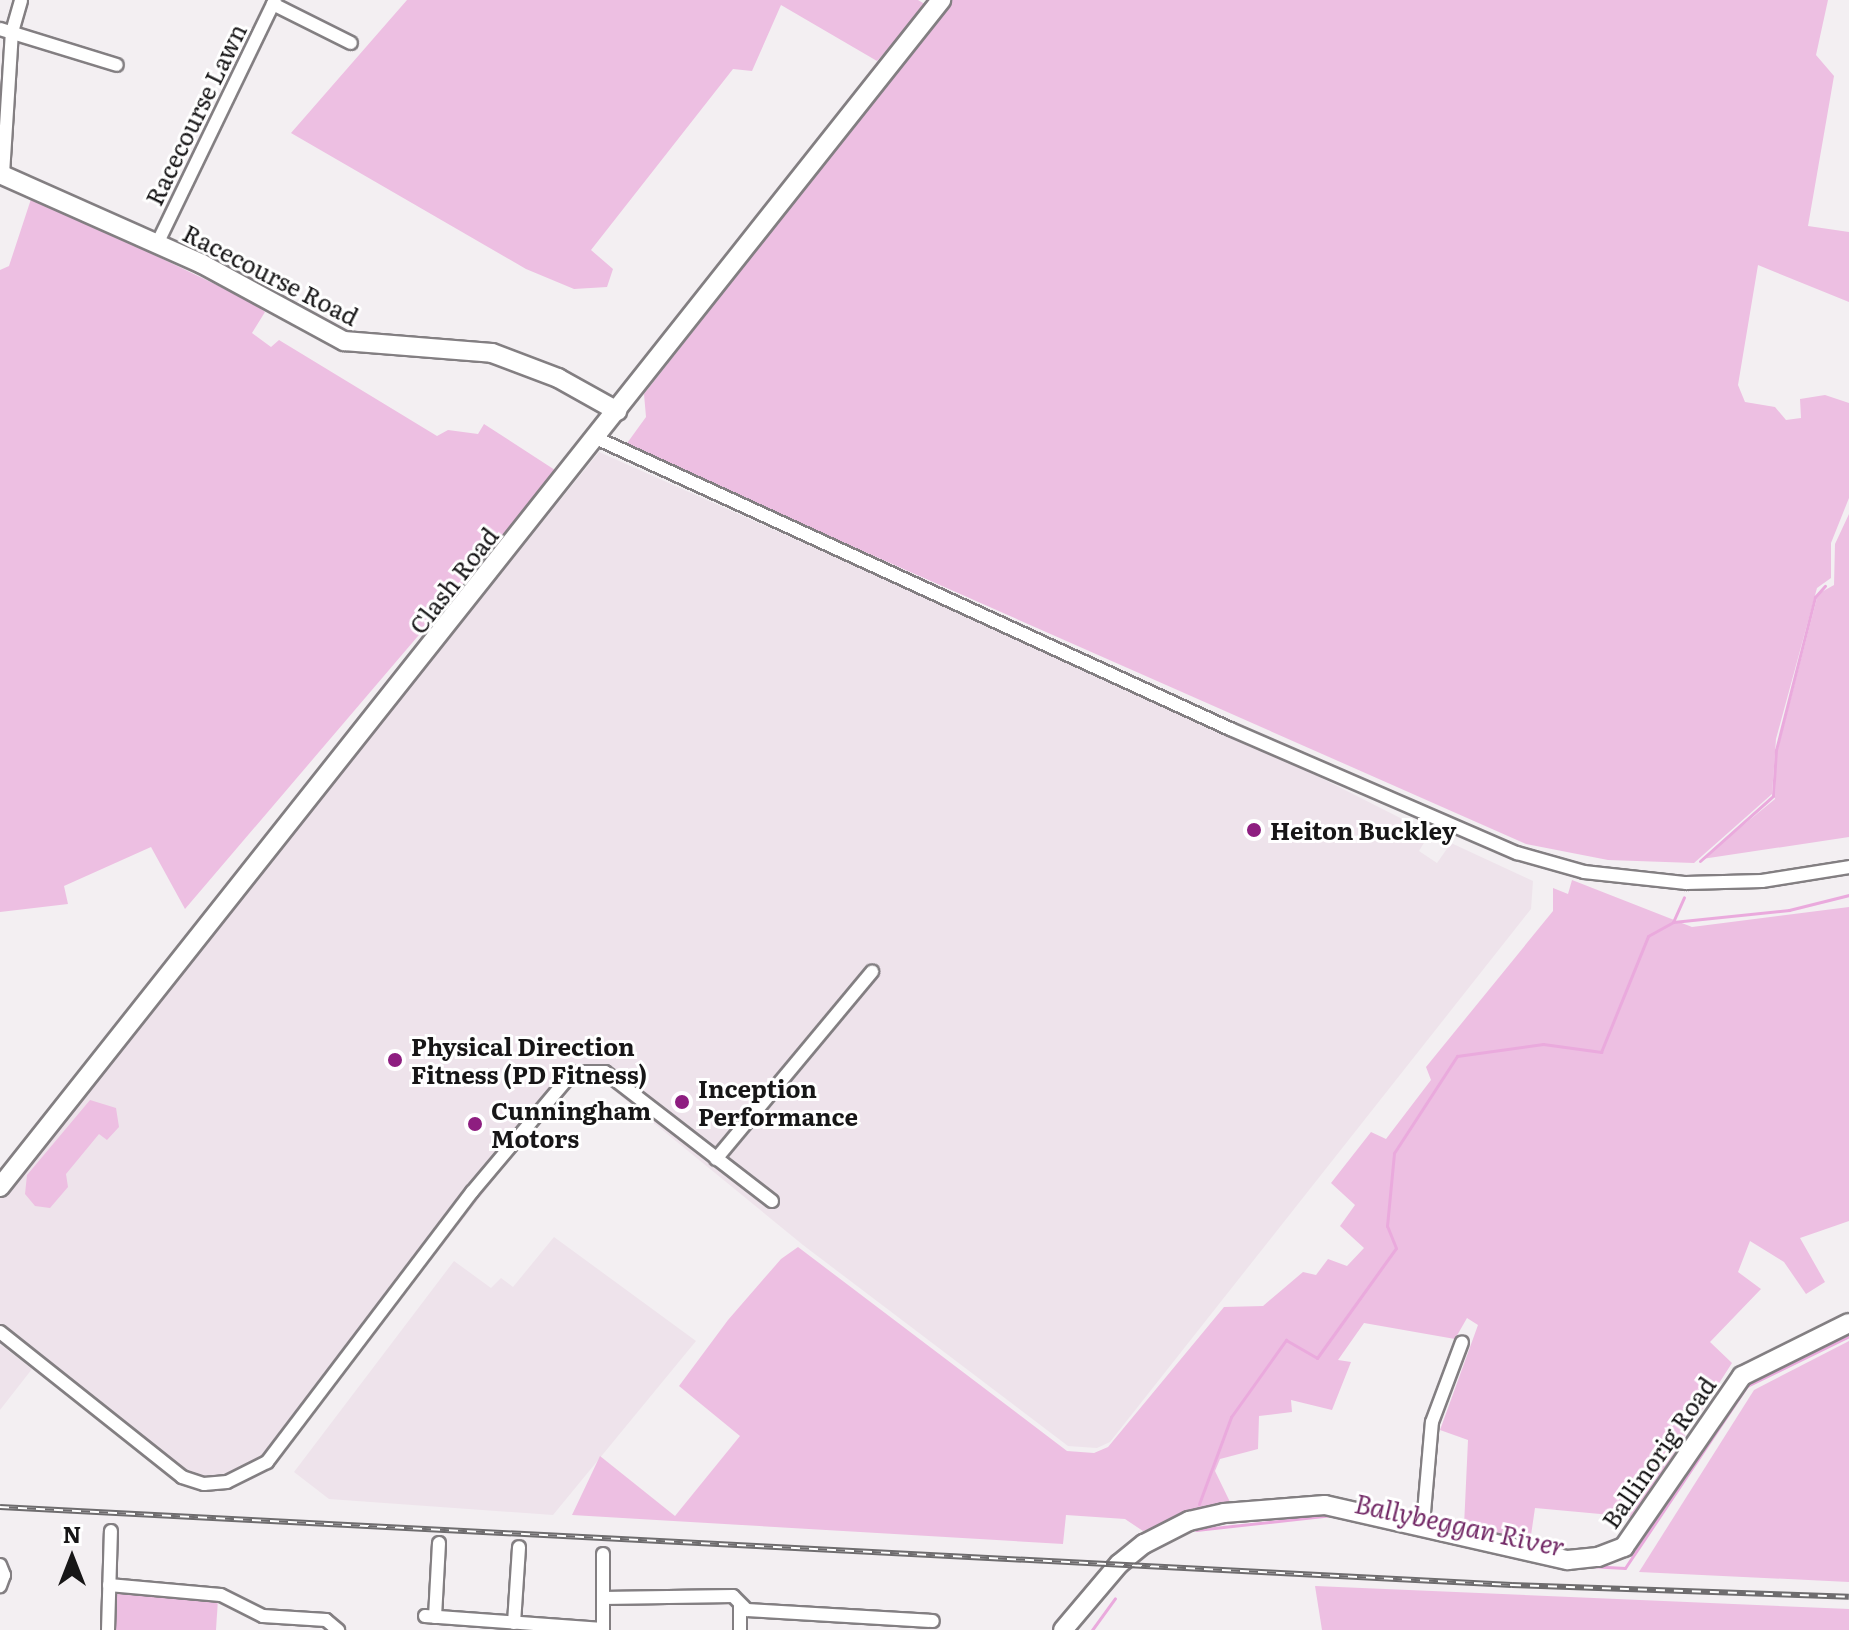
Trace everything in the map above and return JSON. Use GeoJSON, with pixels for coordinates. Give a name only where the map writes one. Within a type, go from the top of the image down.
{"type":"FeatureCollection","features":[{"type":"Feature","properties":{"kind":"street"},"geometry":{"type":"LineString","coordinates":[[1,174],[6,31],[21,0]]}},
{"type":"Feature","properties":{"kind":"street","name":"Clash Road"},"geometry":{"type":"LineString","coordinates":[[0,1187],[941,0]]}},
{"type":"Feature","properties":{"kind":"street","name":"Racecourse Lawn"},"geometry":{"type":"LineString","coordinates":[[157,244],[274,2],[351,43]]}},
{"type":"Feature","properties":{"kind":"street"},"geometry":{"type":"LineString","coordinates":[[6,31],[117,65]]}},
{"type":"Feature","properties":{"kind":"street","name":"Racecourse Road"},"geometry":{"type":"LineString","coordinates":[[1,174],[157,244],[344,341],[492,353],[558,378],[617,411]]}},
{"type":"Feature","properties":{"kind":"street"},"geometry":{"type":"LineString","coordinates":[[596,438],[1230,729],[1517,853],[1584,872],[1686,883],[1762,881],[1849,867]]}},
{"type":"Feature","properties":{"kind":"street"},"geometry":{"type":"LineString","coordinates":[[716,1159],[872,972]]}},
{"type":"Feature","properties":{"kind":"street"},"geometry":{"type":"LineString","coordinates":[[0,1332],[182,1477],[204,1484],[227,1482],[267,1462],[472,1192],[573,1072],[605,1072],[772,1201]]}},
{"type":"Feature","properties":{"kind":"street","name":"Ballinorig Road"},"geometry":{"type":"LineString","coordinates":[[1063,1630],[1131,1554],[1165,1531],[1203,1516],[1325,1505],[1423,1524],[1568,1560],[1598,1557],[1624,1547],[1742,1376],[1849,1323]]}},
{"type":"Feature","properties":{"kind":"street"},"geometry":{"type":"LineString","coordinates":[[1423,1524],[1432,1422],[1462,1342]]}},
{"type":"Feature","properties":{"kind":"street"},"geometry":{"type":"LineString","coordinates":[[108,1630],[111,1531]]}},
{"type":"Feature","properties":{"kind":"street"},"geometry":{"type":"LineString","coordinates":[[439,1543],[430,1617],[603,1629],[603,1554]]}},
{"type":"Feature","properties":{"kind":"street"},"geometry":{"type":"LineString","coordinates":[[514,1623],[519,1547]]}},
{"type":"Feature","properties":{"kind":"street"},"geometry":{"type":"LineString","coordinates":[[0,1565],[4,1575],[0,1586]]}},
{"type":"Feature","properties":{"kind":"street"},"geometry":{"type":"LineString","coordinates":[[109,1585],[221,1595],[242,1610],[275,1618],[326,1620],[338,1630]]}},
{"type":"Feature","properties":{"kind":"street"},"geometry":{"type":"LineString","coordinates":[[603,1598],[733,1596],[747,1610],[933,1621]]}},
{"type":"Feature","properties":{"kind":"street"},"geometry":{"type":"LineString","coordinates":[[740,1605],[740,1630]]}},
{"type":"Feature","properties":{"kind":"shaded area"},"geometry":{"type":"Polygon","coordinates":[[[407,0],[918,0],[928,6],[877,61],[781,5],[752,71],[733,69],[591,250],[613,269],[607,287],[574,289],[526,269],[291,133],[407,0]]]}},
{"type":"Feature","properties":{"kind":"shaded area"},"geometry":{"type":"Polygon","coordinates":[[[952,0],[1828,0],[1816,55],[1834,76],[1808,226],[1849,232],[1849,302],[1758,265],[1738,385],[1745,402],[1775,407],[1786,420],[1801,418],[1800,399],[1825,395],[1849,403],[1849,498],[1831,543],[1831,578],[1817,588],[1776,739],[1772,794],[1694,863],[1608,860],[1526,844],[625,446],[646,417],[644,394],[952,0]]]}},
{"type":"Feature","properties":{"kind":"shaded area"},"geometry":{"type":"Polygon","coordinates":[[[32,196],[252,302],[265,312],[252,333],[271,347],[279,340],[437,436],[448,430],[478,434],[484,424],[558,472],[185,909],[151,847],[64,886],[68,904],[0,912],[0,270],[9,266],[32,196]]]}},
{"type":"Feature","properties":{"kind":"shaded area"},"geometry":{"type":"Polygon","coordinates":[[[599,452],[1244,739],[1430,833],[1419,851],[1437,863],[1451,843],[1533,881],[1531,909],[1110,1442],[1097,1448],[1068,1446],[803,1245],[600,1079],[578,1079],[563,1091],[272,1464],[254,1479],[232,1487],[183,1481],[0,1338],[0,1193],[599,452]]]}},
{"type":"Feature","properties":{"kind":"shaded area"},"geometry":{"type":"Polygon","coordinates":[[[1849,514],[1849,837],[1702,859],[1775,799],[1776,756],[1818,594],[1834,585],[1835,544],[1849,514]]]}},
{"type":"Feature","properties":{"kind":"shaded area"},"geometry":{"type":"Polygon","coordinates":[[[1572,880],[1692,927],[1849,907],[1849,1221],[1800,1238],[1825,1282],[1806,1294],[1784,1262],[1750,1241],[1738,1272],[1761,1289],[1710,1342],[1732,1363],[1633,1517],[1535,1508],[1530,1542],[1464,1526],[1468,1440],[1440,1430],[1478,1325],[1467,1318],[1455,1339],[1364,1323],[1338,1360],[1351,1362],[1332,1410],[1291,1400],[1292,1412],[1259,1416],[1258,1449],[1220,1459],[1215,1471],[1230,1502],[1143,1531],[1125,1519],[1066,1515],[1063,1544],[572,1515],[600,1456],[675,1516],[740,1436],[679,1386],[728,1320],[781,1259],[798,1247],[1067,1451],[1094,1453],[1108,1447],[1224,1307],[1263,1306],[1303,1272],[1316,1275],[1328,1259],[1347,1266],[1364,1248],[1340,1226],[1355,1205],[1331,1183],[1371,1132],[1386,1139],[1431,1080],[1426,1067],[1553,911],[1553,888],[1568,894],[1572,880]]]}},
{"type":"Feature","properties":{"kind":"shaded area"},"geometry":{"type":"Polygon","coordinates":[[[90,1100],[116,1108],[119,1127],[107,1140],[99,1134],[66,1174],[68,1187],[50,1208],[35,1206],[25,1194],[27,1175],[90,1100]]]}},
{"type":"Feature","properties":{"kind":"shaded area"},"geometry":{"type":"Polygon","coordinates":[[[554,1237],[696,1341],[553,1515],[329,1499],[294,1472],[454,1261],[491,1288],[501,1278],[513,1287],[554,1237]]]}},
{"type":"Feature","properties":{"kind":"shaded area"},"geometry":{"type":"Polygon","coordinates":[[[1849,1341],[1849,1582],[1639,1572],[1754,1390],[1849,1341]]]}},
{"type":"Feature","properties":{"kind":"shaded area"},"geometry":{"type":"Polygon","coordinates":[[[0,1344],[32,1369],[0,1410],[0,1344]]]}},
{"type":"Feature","properties":{"kind":"shaded area"},"geometry":{"type":"Polygon","coordinates":[[[1315,1586],[1849,1609],[1849,1630],[1322,1630],[1315,1586]]]}},
{"type":"Feature","properties":{"kind":"shaded area"},"geometry":{"type":"Polygon","coordinates":[[[120,1592],[218,1599],[216,1630],[112,1630],[114,1597],[120,1592]]]}},
{"type":"Feature","properties":{"kind":"waterway"},"geometry":{"type":"LineString","coordinates":[[1700,861],[1773,796],[1776,750],[1815,597],[1825,586]]}},
{"type":"Feature","properties":{"kind":"waterway"},"geometry":{"type":"LineString","coordinates":[[1673,922],[1789,910],[1849,895]]}},
{"type":"Feature","properties":{"kind":"waterway"},"geometry":{"type":"LineString","coordinates":[[1199,1504],[1231,1417],[1286,1340],[1317,1358],[1396,1248],[1387,1226],[1394,1153],[1457,1056],[1543,1044],[1601,1052],[1648,936],[1673,922],[1684,897]]}},
{"type":"Feature","properties":{"kind":"waterway","name":"Ballybeggan River"},"geometry":{"type":"LineString","coordinates":[[1589,1566],[1625,1568],[1747,1386],[1849,1336]]}},
{"type":"Feature","properties":{"kind":"waterway","name":"Ballybeggan River"},"geometry":{"type":"LineString","coordinates":[[1196,1530],[1332,1515]]}},
{"type":"Feature","properties":{"kind":"waterway","name":"Ballybeggan River"},"geometry":{"type":"LineString","coordinates":[[1487,1551],[1550,1565]]}},
{"type":"Feature","properties":{"kind":"waterway","name":"Ballybeggan River"},"geometry":{"type":"LineString","coordinates":[[1092,1630],[1115,1598]]}},
{"type":"Feature","properties":{"kind":"railway"},"geometry":{"type":"LineString","coordinates":[[0,1507],[1512,1585],[1849,1597]]}},
{"type":"Feature","properties":{"kind":"place","name":"Heiton Buckley"},"geometry":{"type":"Point","coordinates":[1254,830]}},
{"type":"Feature","properties":{"kind":"place","name":"Physical Direction Fitness (PD Fitness)"},"geometry":{"type":"Point","coordinates":[395,1060]}},
{"type":"Feature","properties":{"kind":"place","name":"Inception Performance"},"geometry":{"type":"Point","coordinates":[682,1102]}},
{"type":"Feature","properties":{"kind":"place","name":"Cunningham Motors"},"geometry":{"type":"Point","coordinates":[475,1124]}}]}
